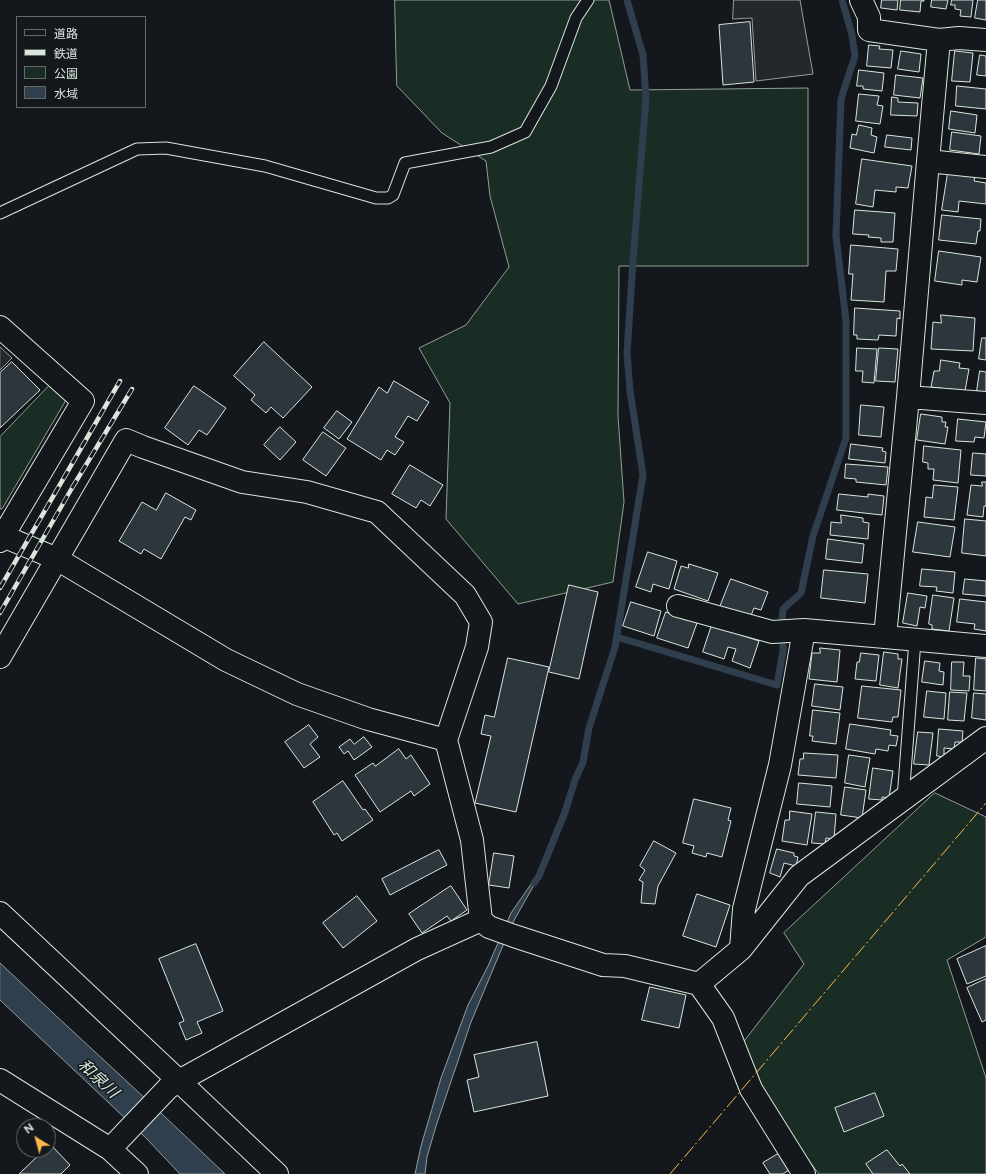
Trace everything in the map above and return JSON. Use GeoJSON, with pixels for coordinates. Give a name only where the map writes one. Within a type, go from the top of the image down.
{"type":"FeatureCollection","features":[{"type":"Feature","properties":{"kind":"street"},"geometry":{"type":"LineString","coordinates":[[861,0],[869,17],[870,30],[939,40],[958,38],[986,40]]}},
{"type":"Feature","properties":{"kind":"street"},"geometry":{"type":"LineString","coordinates":[[885,637],[908,397],[939,40]]}},
{"type":"Feature","properties":{"kind":"street"},"geometry":{"type":"LineString","coordinates":[[928,161],[986,167]]}},
{"type":"Feature","properties":{"kind":"street"},"geometry":{"type":"LineString","coordinates":[[0,327],[83,401],[1,536],[57,559],[226,660],[297,694],[368,718],[446,740]]}},
{"type":"Feature","properties":{"kind":"street"},"geometry":{"type":"LineString","coordinates":[[908,397],[986,403]]}},
{"type":"Feature","properties":{"kind":"street"},"geometry":{"type":"LineString","coordinates":[[0,657],[126,440],[242,482],[307,492],[377,512],[465,595],[481,622],[476,647],[446,740],[472,840],[485,923]]}},
{"type":"Feature","properties":{"kind":"street"},"geometry":{"type":"LineString","coordinates":[[678,606],[772,632],[804,630],[986,646]]}},
{"type":"Feature","properties":{"kind":"street"},"geometry":{"type":"LineString","coordinates":[[741,949],[744,909],[780,765],[804,630]]}},
{"type":"Feature","properties":{"kind":"street"},"geometry":{"type":"LineString","coordinates":[[699,984],[741,949],[799,876],[903,801],[986,738]]}},
{"type":"Feature","properties":{"kind":"street"},"geometry":{"type":"LineString","coordinates":[[0,913],[172,1086],[276,1174]]}},
{"type":"Feature","properties":{"kind":"street"},"geometry":{"type":"LineString","coordinates":[[110,1149],[172,1086],[417,949],[485,923],[514,936],[603,965],[625,966],[699,984],[723,1018],[751,1089],[804,1174]]}},
{"type":"Feature","properties":{"kind":"street"},"geometry":{"type":"LineString","coordinates":[[0,1080],[110,1149],[137,1174]]}},
{"type":"Feature","properties":{"kind":"lane"},"geometry":{"type":"LineString","coordinates":[[0,213],[137,149],[166,148],[265,166],[376,198],[388,198],[393,195],[405,163],[491,147],[525,132],[552,86],[576,18],[588,0]]}},
{"type":"Feature","properties":{"kind":"lane"},"geometry":{"type":"LineString","coordinates":[[903,801],[915,640]]}},
{"type":"Feature","properties":{"kind":"green space"},"geometry":{"type":"Polygon","coordinates":[[[395,0],[609,0],[630,90],[808,88],[808,266],[619,266],[618,416],[624,502],[613,582],[518,604],[446,519],[450,403],[419,348],[466,325],[509,267],[490,196],[486,161],[442,133],[397,86],[395,0]]]}},
{"type":"Feature","properties":{"kind":"green space"},"geometry":{"type":"Polygon","coordinates":[[[50,385],[66,400],[2,509],[0,509],[0,437],[50,385]]]}},
{"type":"Feature","properties":{"kind":"green space"},"geometry":{"type":"Polygon","coordinates":[[[935,793],[986,817],[986,937],[947,960],[986,1078],[986,1174],[819,1174],[769,1110],[741,1045],[804,964],[784,933],[935,793]]]}},
{"type":"Feature","properties":{"kind":"shaded area"},"geometry":{"type":"Polygon","coordinates":[[[734,0],[800,0],[813,74],[756,81],[752,18],[733,19],[734,0]]]}},
{"type":"Feature","properties":{"kind":"shaded area"},"geometry":{"type":"Polygon","coordinates":[[[0,347],[12,358],[0,370],[0,347]]]}},
{"type":"Feature","properties":{"kind":"water"},"geometry":{"type":"Polygon","coordinates":[[[575,780],[564,815],[539,876],[512,924],[471,1022],[436,1126],[427,1157],[425,1174],[415,1174],[421,1146],[441,1078],[468,1005],[488,966],[511,913],[536,877],[575,780]]]}},
{"type":"Feature","properties":{"kind":"water","name":"和泉川"},"geometry":{"type":"Polygon","coordinates":[[[0,963],[225,1174],[180,1174],[146,1138],[0,1000],[0,963]]]}},
{"type":"Feature","properties":{"kind":"building"},"geometry":{"type":"Polygon","coordinates":[[[882,0],[898,0],[897,10],[881,8],[882,0]]]}},
{"type":"Feature","properties":{"kind":"building"},"geometry":{"type":"Polygon","coordinates":[[[901,0],[924,1],[921,1],[920,12],[900,10],[901,0]]]}},
{"type":"Feature","properties":{"kind":"building"},"geometry":{"type":"Polygon","coordinates":[[[932,0],[948,0],[946,9],[931,7],[932,0]]]}},
{"type":"Feature","properties":{"kind":"building"},"geometry":{"type":"Polygon","coordinates":[[[952,0],[973,0],[971,17],[960,16],[961,10],[955,9],[955,5],[951,5],[952,0]]]}},
{"type":"Feature","properties":{"kind":"building"},"geometry":{"type":"Polygon","coordinates":[[[978,0],[986,0],[986,20],[975,18],[978,0]]]}},
{"type":"Feature","properties":{"kind":"building"},"geometry":{"type":"Polygon","coordinates":[[[750,22],[754,82],[723,85],[719,25],[750,22]]]}},
{"type":"Feature","properties":{"kind":"building"},"geometry":{"type":"Polygon","coordinates":[[[869,45],[880,46],[879,49],[893,50],[891,68],[867,66],[869,45]]]}},
{"type":"Feature","properties":{"kind":"building"},"geometry":{"type":"Polygon","coordinates":[[[901,51],[921,54],[919,72],[898,69],[901,51]]]}},
{"type":"Feature","properties":{"kind":"building"},"geometry":{"type":"Polygon","coordinates":[[[955,51],[973,53],[970,82],[952,81],[955,51]]]}},
{"type":"Feature","properties":{"kind":"building"},"geometry":{"type":"Polygon","coordinates":[[[980,55],[986,56],[986,76],[977,75],[980,55]]]}},
{"type":"Feature","properties":{"kind":"building"},"geometry":{"type":"Polygon","coordinates":[[[859,70],[884,73],[882,91],[863,89],[863,86],[857,86],[859,70]]]}},
{"type":"Feature","properties":{"kind":"building"},"geometry":{"type":"Polygon","coordinates":[[[896,75],[923,78],[920,98],[894,95],[896,75]]]}},
{"type":"Feature","properties":{"kind":"building"},"geometry":{"type":"Polygon","coordinates":[[[957,86],[986,89],[986,109],[956,106],[957,86]]]}},
{"type":"Feature","properties":{"kind":"building"},"geometry":{"type":"Polygon","coordinates":[[[859,94],[879,96],[877,105],[883,106],[880,124],[856,121],[859,94]]]}},
{"type":"Feature","properties":{"kind":"building"},"geometry":{"type":"Polygon","coordinates":[[[892,97],[898,98],[898,102],[918,103],[917,116],[891,115],[892,97]]]}},
{"type":"Feature","properties":{"kind":"building"},"geometry":{"type":"Polygon","coordinates":[[[951,111],[977,115],[975,133],[949,129],[951,111]]]}},
{"type":"Feature","properties":{"kind":"building"},"geometry":{"type":"Polygon","coordinates":[[[859,125],[872,128],[871,135],[877,137],[874,153],[850,148],[852,134],[856,135],[859,125]]]}},
{"type":"Feature","properties":{"kind":"building"},"geometry":{"type":"Polygon","coordinates":[[[952,132],[981,136],[979,154],[950,150],[952,132]]]}},
{"type":"Feature","properties":{"kind":"building"},"geometry":{"type":"Polygon","coordinates":[[[887,135],[912,138],[911,150],[885,147],[887,135]]]}},
{"type":"Feature","properties":{"kind":"building"},"geometry":{"type":"Polygon","coordinates":[[[862,159],[912,166],[908,188],[896,187],[896,192],[875,190],[873,207],[856,204],[862,159]]]}},
{"type":"Feature","properties":{"kind":"building"},"geometry":{"type":"Polygon","coordinates":[[[948,173],[975,176],[974,181],[986,183],[986,204],[959,201],[958,212],[942,210],[948,173]]]}},
{"type":"Feature","properties":{"kind":"building"},"geometry":{"type":"Polygon","coordinates":[[[855,210],[895,213],[893,242],[881,242],[881,238],[868,237],[869,235],[853,234],[855,210]]]}},
{"type":"Feature","properties":{"kind":"building"},"geometry":{"type":"Polygon","coordinates":[[[942,215],[981,219],[980,231],[978,231],[976,244],[939,240],[942,215]]]}},
{"type":"Feature","properties":{"kind":"building"},"geometry":{"type":"Polygon","coordinates":[[[851,245],[898,249],[896,271],[886,271],[884,302],[851,300],[853,274],[849,274],[851,245]]]}},
{"type":"Feature","properties":{"kind":"building"},"geometry":{"type":"Polygon","coordinates":[[[939,251],[981,257],[977,282],[962,280],[962,285],[935,281],[939,251]]]}},
{"type":"Feature","properties":{"kind":"building"},"geometry":{"type":"Polygon","coordinates":[[[855,308],[900,311],[900,319],[897,318],[896,336],[879,335],[878,340],[857,339],[857,335],[854,335],[855,308]]]}},
{"type":"Feature","properties":{"kind":"building"},"geometry":{"type":"Polygon","coordinates":[[[941,315],[975,318],[973,351],[931,349],[933,322],[941,323],[941,315]]]}},
{"type":"Feature","properties":{"kind":"building"},"geometry":{"type":"Polygon","coordinates":[[[982,338],[986,338],[986,360],[979,359],[982,338]]]}},
{"type":"Feature","properties":{"kind":"building"},"geometry":{"type":"Polygon","coordinates":[[[264,342],[312,387],[283,418],[271,407],[266,413],[251,400],[255,395],[234,376],[264,342]]]}},
{"type":"Feature","properties":{"kind":"building"},"geometry":{"type":"Polygon","coordinates":[[[857,348],[877,349],[874,383],[862,382],[863,371],[856,371],[857,348]]]}},
{"type":"Feature","properties":{"kind":"building"},"geometry":{"type":"Polygon","coordinates":[[[879,348],[898,349],[895,382],[876,381],[879,348]]]}},
{"type":"Feature","properties":{"kind":"building"},"geometry":{"type":"Polygon","coordinates":[[[941,360],[960,363],[959,368],[969,369],[965,391],[931,387],[934,371],[939,371],[941,360]]]}},
{"type":"Feature","properties":{"kind":"building"},"geometry":{"type":"Polygon","coordinates":[[[12,362],[40,390],[0,428],[0,373],[12,362]]]}},
{"type":"Feature","properties":{"kind":"building"},"geometry":{"type":"Polygon","coordinates":[[[980,371],[986,372],[986,393],[977,391],[980,371]]]}},
{"type":"Feature","properties":{"kind":"building"},"geometry":{"type":"Polygon","coordinates":[[[394,381],[429,402],[417,421],[408,416],[395,437],[404,442],[395,455],[387,450],[381,460],[347,439],[379,387],[387,393],[394,381]]]}},
{"type":"Feature","properties":{"kind":"building"},"geometry":{"type":"Polygon","coordinates":[[[194,386],[226,408],[207,435],[199,430],[188,445],[165,428],[194,386]]]}},
{"type":"Feature","properties":{"kind":"building"},"geometry":{"type":"Polygon","coordinates":[[[861,405],[884,407],[881,437],[859,435],[861,405]]]}},
{"type":"Feature","properties":{"kind":"building"},"geometry":{"type":"Polygon","coordinates":[[[337,411],[352,422],[339,439],[324,428],[337,411]]]}},
{"type":"Feature","properties":{"kind":"building"},"geometry":{"type":"Polygon","coordinates":[[[921,414],[942,417],[942,422],[946,422],[945,427],[948,427],[945,444],[917,440],[921,414]]]}},
{"type":"Feature","properties":{"kind":"building"},"geometry":{"type":"Polygon","coordinates":[[[958,419],[986,422],[984,438],[975,437],[974,442],[956,441],[958,419]]]}},
{"type":"Feature","properties":{"kind":"building"},"geometry":{"type":"Polygon","coordinates":[[[280,427],[296,442],[280,460],[264,445],[280,427]]]}},
{"type":"Feature","properties":{"kind":"building"},"geometry":{"type":"Polygon","coordinates":[[[323,432],[346,448],[326,476],[303,460],[323,432]]]}},
{"type":"Feature","properties":{"kind":"building"},"geometry":{"type":"Polygon","coordinates":[[[851,444],[883,448],[882,451],[886,452],[885,463],[849,459],[851,444]]]}},
{"type":"Feature","properties":{"kind":"building"},"geometry":{"type":"Polygon","coordinates":[[[924,446],[961,450],[958,483],[933,480],[934,469],[928,469],[928,463],[923,462],[924,446]]]}},
{"type":"Feature","properties":{"kind":"building"},"geometry":{"type":"Polygon","coordinates":[[[973,453],[986,454],[986,476],[971,475],[973,453]]]}},
{"type":"Feature","properties":{"kind":"building"},"geometry":{"type":"Polygon","coordinates":[[[846,464],[888,467],[886,485],[856,482],[856,479],[845,478],[846,464]]]}},
{"type":"Feature","properties":{"kind":"building"},"geometry":{"type":"Polygon","coordinates":[[[410,465],[443,485],[430,506],[421,500],[416,508],[392,494],[410,465]]]}},
{"type":"Feature","properties":{"kind":"building"},"geometry":{"type":"Polygon","coordinates":[[[982,482],[986,482],[986,506],[984,506],[983,517],[967,515],[971,485],[982,486],[982,482]]]}},
{"type":"Feature","properties":{"kind":"building"},"geometry":{"type":"Polygon","coordinates":[[[934,485],[958,487],[954,520],[924,517],[926,497],[932,498],[934,485]]]}},
{"type":"Feature","properties":{"kind":"building"},"geometry":{"type":"Polygon","coordinates":[[[166,493],[196,510],[191,520],[185,517],[161,559],[144,549],[141,554],[119,541],[142,502],[156,510],[166,493]]]}},
{"type":"Feature","properties":{"kind":"building"},"geometry":{"type":"Polygon","coordinates":[[[839,494],[868,497],[868,494],[884,496],[882,515],[837,510],[839,494]]]}},
{"type":"Feature","properties":{"kind":"building"},"geometry":{"type":"Polygon","coordinates":[[[841,515],[863,518],[863,522],[869,523],[868,539],[830,535],[831,522],[841,523],[841,515]]]}},
{"type":"Feature","properties":{"kind":"building"},"geometry":{"type":"Polygon","coordinates":[[[965,519],[986,521],[986,556],[962,553],[965,519]]]}},
{"type":"Feature","properties":{"kind":"building"},"geometry":{"type":"Polygon","coordinates":[[[918,522],[955,527],[950,557],[913,552],[918,522]]]}},
{"type":"Feature","properties":{"kind":"building"},"geometry":{"type":"Polygon","coordinates":[[[828,539],[864,544],[862,563],[826,559],[828,539]]]}},
{"type":"Feature","properties":{"kind":"building"},"geometry":{"type":"Polygon","coordinates":[[[648,552],[677,561],[669,589],[653,584],[651,592],[636,587],[648,552]]]}},
{"type":"Feature","properties":{"kind":"building"},"geometry":{"type":"Polygon","coordinates":[[[689,564],[718,573],[708,601],[674,589],[681,566],[688,568],[689,564]]]}},
{"type":"Feature","properties":{"kind":"building"},"geometry":{"type":"Polygon","coordinates":[[[922,569],[955,572],[953,593],[936,591],[937,587],[920,586],[922,569]]]}},
{"type":"Feature","properties":{"kind":"building"},"geometry":{"type":"Polygon","coordinates":[[[824,570],[868,574],[865,603],[821,598],[824,570]]]}},
{"type":"Feature","properties":{"kind":"building"},"geometry":{"type":"Polygon","coordinates":[[[731,579],[768,592],[761,610],[754,608],[750,618],[720,607],[731,579]]]}},
{"type":"Feature","properties":{"kind":"building"},"geometry":{"type":"Polygon","coordinates":[[[965,579],[986,581],[986,596],[963,594],[965,579]]]}},
{"type":"Feature","properties":{"kind":"building"},"geometry":{"type":"Polygon","coordinates":[[[569,585],[598,592],[579,679],[549,672],[569,585]]]}},
{"type":"Feature","properties":{"kind":"building"},"geometry":{"type":"Polygon","coordinates":[[[908,593],[927,596],[925,608],[920,607],[917,626],[903,623],[908,593]]]}},
{"type":"Feature","properties":{"kind":"building"},"geometry":{"type":"Polygon","coordinates":[[[933,595],[954,598],[949,631],[932,629],[932,625],[929,624],[933,595]]]}},
{"type":"Feature","properties":{"kind":"building"},"geometry":{"type":"Polygon","coordinates":[[[960,599],[986,602],[986,631],[974,629],[975,624],[957,622],[960,599]]]}},
{"type":"Feature","properties":{"kind":"building"},"geometry":{"type":"Polygon","coordinates":[[[631,602],[661,611],[654,636],[623,626],[631,602]]]}},
{"type":"Feature","properties":{"kind":"building"},"geometry":{"type":"Polygon","coordinates":[[[666,612],[697,623],[688,648],[657,638],[666,612]]]}},
{"type":"Feature","properties":{"kind":"building"},"geometry":{"type":"Polygon","coordinates":[[[712,625],[759,641],[750,668],[732,661],[736,649],[728,647],[724,659],[703,652],[712,625]]]}},
{"type":"Feature","properties":{"kind":"building"},"geometry":{"type":"Polygon","coordinates":[[[820,648],[840,650],[837,682],[809,679],[812,653],[820,653],[820,648]]]}},
{"type":"Feature","properties":{"kind":"building"},"geometry":{"type":"Polygon","coordinates":[[[884,652],[898,654],[898,659],[902,659],[898,688],[880,685],[884,652]]]}},
{"type":"Feature","properties":{"kind":"building"},"geometry":{"type":"Polygon","coordinates":[[[861,653],[879,655],[876,681],[855,679],[857,662],[859,662],[861,653]]]}},
{"type":"Feature","properties":{"kind":"building"},"geometry":{"type":"Polygon","coordinates":[[[508,658],[549,667],[516,812],[475,803],[491,736],[481,734],[485,715],[494,717],[508,658]]]}},
{"type":"Feature","properties":{"kind":"building"},"geometry":{"type":"Polygon","coordinates":[[[976,658],[986,659],[986,691],[974,690],[976,658]]]}},
{"type":"Feature","properties":{"kind":"building"},"geometry":{"type":"Polygon","coordinates":[[[925,661],[940,663],[939,671],[944,672],[943,685],[922,682],[925,661]]]}},
{"type":"Feature","properties":{"kind":"building"},"geometry":{"type":"Polygon","coordinates":[[[952,662],[964,662],[963,676],[970,676],[969,691],[951,690],[952,662]]]}},
{"type":"Feature","properties":{"kind":"building"},"geometry":{"type":"Polygon","coordinates":[[[815,684],[843,687],[840,710],[812,706],[815,684]]]}},
{"type":"Feature","properties":{"kind":"building"},"geometry":{"type":"Polygon","coordinates":[[[862,686],[901,690],[898,717],[893,717],[892,722],[858,718],[862,686]]]}},
{"type":"Feature","properties":{"kind":"building"},"geometry":{"type":"Polygon","coordinates":[[[927,691],[946,693],[944,719],[924,717],[927,691]]]}},
{"type":"Feature","properties":{"kind":"building"},"geometry":{"type":"Polygon","coordinates":[[[950,692],[967,693],[964,721],[948,720],[950,692]]]}},
{"type":"Feature","properties":{"kind":"building"},"geometry":{"type":"Polygon","coordinates":[[[974,693],[986,694],[986,720],[972,718],[974,693]]]}},
{"type":"Feature","properties":{"kind":"building"},"geometry":{"type":"Polygon","coordinates":[[[813,710],[840,713],[836,744],[812,741],[813,736],[810,736],[813,710]]]}},
{"type":"Feature","properties":{"kind":"building"},"geometry":{"type":"Polygon","coordinates":[[[850,724],[891,730],[890,735],[898,736],[896,746],[889,745],[888,751],[876,749],[875,754],[846,749],[850,724]]]}},
{"type":"Feature","properties":{"kind":"building"},"geometry":{"type":"Polygon","coordinates":[[[309,725],[318,737],[310,744],[320,757],[304,768],[285,742],[309,725]]]}},
{"type":"Feature","properties":{"kind":"building"},"geometry":{"type":"Polygon","coordinates":[[[939,729],[963,731],[962,742],[955,742],[954,749],[944,748],[944,757],[937,756],[939,729]]]}},
{"type":"Feature","properties":{"kind":"building"},"geometry":{"type":"Polygon","coordinates":[[[918,732],[933,733],[929,765],[914,764],[918,732]]]}},
{"type":"Feature","properties":{"kind":"building"},"geometry":{"type":"Polygon","coordinates":[[[364,737],[372,747],[354,760],[348,751],[344,754],[339,747],[350,739],[354,744],[364,737]]]}},
{"type":"Feature","properties":{"kind":"building"},"geometry":{"type":"Polygon","coordinates":[[[399,749],[406,759],[411,755],[430,784],[414,796],[411,791],[380,812],[355,775],[373,763],[375,766],[399,749]]]}},
{"type":"Feature","properties":{"kind":"building"},"geometry":{"type":"Polygon","coordinates":[[[804,753],[838,755],[836,778],[798,775],[800,759],[803,759],[804,753]]]}},
{"type":"Feature","properties":{"kind":"building"},"geometry":{"type":"Polygon","coordinates":[[[849,755],[870,758],[865,787],[845,783],[849,755]]]}},
{"type":"Feature","properties":{"kind":"building"},"geometry":{"type":"Polygon","coordinates":[[[873,768],[893,771],[889,798],[882,797],[882,800],[869,799],[873,768]]]}},
{"type":"Feature","properties":{"kind":"building"},"geometry":{"type":"Polygon","coordinates":[[[343,781],[363,810],[365,809],[373,820],[342,841],[337,833],[334,835],[313,802],[343,781]]]}},
{"type":"Feature","properties":{"kind":"building"},"geometry":{"type":"Polygon","coordinates":[[[799,783],[832,786],[830,807],[797,804],[799,783]]]}},
{"type":"Feature","properties":{"kind":"building"},"geometry":{"type":"Polygon","coordinates":[[[845,787],[866,790],[862,818],[841,815],[845,787]]]}},
{"type":"Feature","properties":{"kind":"building"},"geometry":{"type":"Polygon","coordinates":[[[694,799],[731,808],[728,820],[731,821],[722,857],[707,853],[706,857],[692,853],[694,846],[683,843],[694,799]]]}},
{"type":"Feature","properties":{"kind":"building"},"geometry":{"type":"Polygon","coordinates":[[[790,811],[812,814],[807,845],[782,841],[785,820],[789,820],[790,811]]]}},
{"type":"Feature","properties":{"kind":"building"},"geometry":{"type":"Polygon","coordinates":[[[816,812],[836,814],[834,839],[826,838],[825,844],[812,843],[816,812]]]}},
{"type":"Feature","properties":{"kind":"building"},"geometry":{"type":"Polygon","coordinates":[[[654,841],[676,853],[658,886],[655,904],[641,903],[643,882],[639,880],[645,870],[640,866],[654,841]]]}},
{"type":"Feature","properties":{"kind":"building"},"geometry":{"type":"Polygon","coordinates":[[[777,849],[794,853],[794,856],[798,857],[796,866],[784,863],[780,877],[770,873],[777,849]]]}},
{"type":"Feature","properties":{"kind":"building"},"geometry":{"type":"Polygon","coordinates":[[[439,850],[447,865],[390,895],[382,879],[439,850]]]}},
{"type":"Feature","properties":{"kind":"building"},"geometry":{"type":"Polygon","coordinates":[[[494,853],[514,856],[509,888],[489,885],[494,853]]]}},
{"type":"Feature","properties":{"kind":"building"},"geometry":{"type":"Polygon","coordinates":[[[451,886],[467,910],[451,921],[447,916],[422,933],[409,914],[451,886]]]}},
{"type":"Feature","properties":{"kind":"building"},"geometry":{"type":"Polygon","coordinates":[[[697,894],[730,905],[716,947],[683,936],[697,894]]]}},
{"type":"Feature","properties":{"kind":"building"},"geometry":{"type":"Polygon","coordinates":[[[357,896],[377,921],[343,948],[323,923],[357,896]]]}},
{"type":"Feature","properties":{"kind":"building"},"geometry":{"type":"Polygon","coordinates":[[[196,944],[223,1011],[197,1022],[202,1033],[186,1040],[179,1023],[184,1021],[159,959],[196,944]]]}},
{"type":"Feature","properties":{"kind":"building"},"geometry":{"type":"Polygon","coordinates":[[[986,946],[986,976],[967,984],[957,959],[986,946]]]}},
{"type":"Feature","properties":{"kind":"building"},"geometry":{"type":"Polygon","coordinates":[[[986,979],[986,1020],[982,1022],[967,988],[986,979]]]}},
{"type":"Feature","properties":{"kind":"building"},"geometry":{"type":"Polygon","coordinates":[[[650,987],[686,995],[679,1028],[642,1020],[650,987]]]}},
{"type":"Feature","properties":{"kind":"building"},"geometry":{"type":"Polygon","coordinates":[[[537,1042],[548,1096],[474,1112],[467,1080],[479,1077],[474,1055],[537,1042]]]}},
{"type":"Feature","properties":{"kind":"building"},"geometry":{"type":"Polygon","coordinates":[[[875,1093],[884,1116],[844,1132],[835,1108],[875,1093]]]}},
{"type":"Feature","properties":{"kind":"building"},"geometry":{"type":"Polygon","coordinates":[[[56,1150],[70,1165],[61,1174],[19,1174],[36,1158],[56,1158],[56,1150]]]}},
{"type":"Feature","properties":{"kind":"building"},"geometry":{"type":"Polygon","coordinates":[[[887,1150],[900,1166],[902,1164],[910,1174],[873,1174],[866,1164],[887,1150]]]}},
{"type":"Feature","properties":{"kind":"building"},"geometry":{"type":"Polygon","coordinates":[[[778,1154],[789,1170],[783,1174],[770,1174],[763,1163],[778,1154]]]}},
{"type":"Feature","properties":{"kind":"waterway"},"geometry":{"type":"LineString","coordinates":[[534,883],[539,876],[564,815],[575,780],[583,762],[589,728],[615,647],[643,475],[630,391],[627,353],[646,98],[643,55],[627,0]]}},
{"type":"Feature","properties":{"kind":"waterway"},"geometry":{"type":"LineString","coordinates":[[617,637],[777,685],[783,651],[783,609],[801,593],[813,536],[846,438],[846,321],[836,236],[841,99],[855,56],[852,35],[842,0]]}},
{"type":"Feature","properties":{"kind":"railway"},"geometry":{"type":"LineString","coordinates":[[0,588],[120,381]]}},
{"type":"Feature","properties":{"kind":"railway"},"geometry":{"type":"LineString","coordinates":[[0,613],[72,488],[132,389]]}},
{"type":"Feature","properties":{"kind":"power"},"geometry":{"type":"LineString","coordinates":[[670,1174],[986,803]]}}]}
